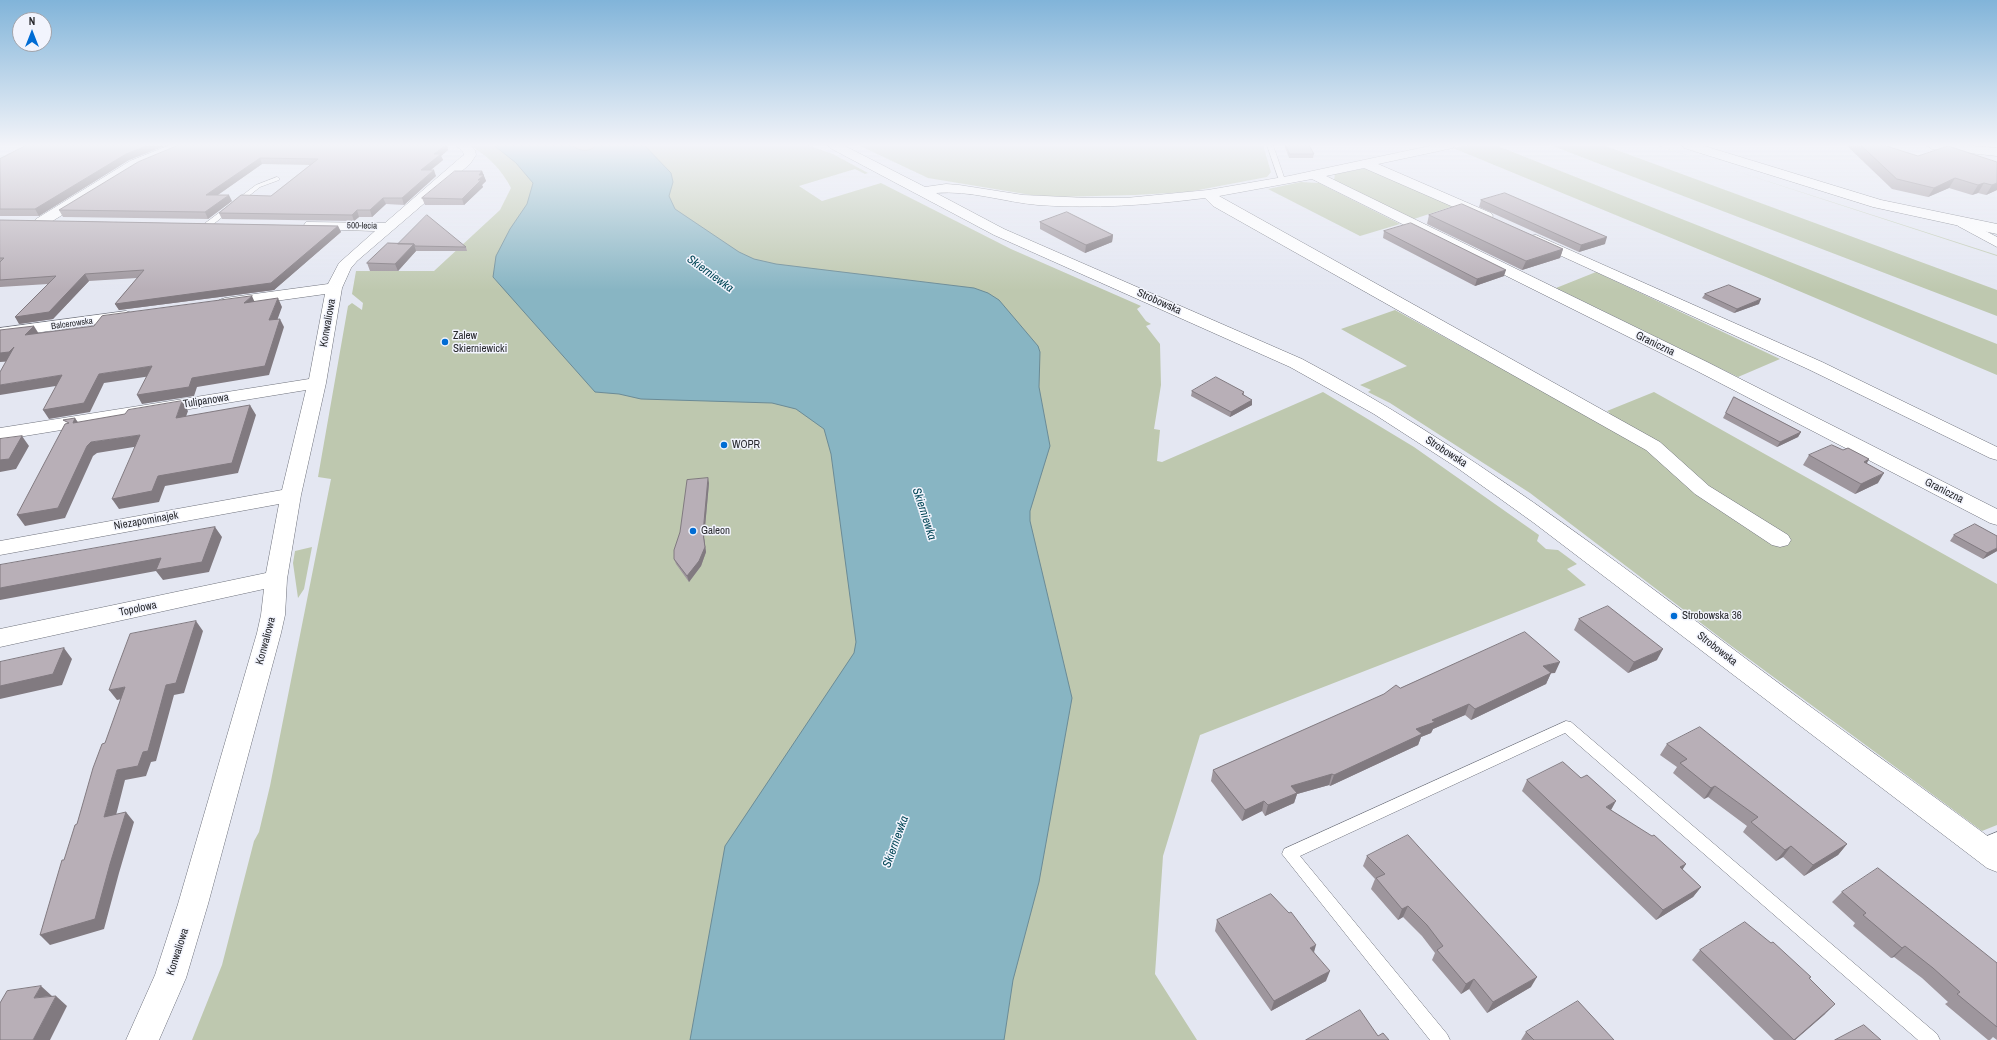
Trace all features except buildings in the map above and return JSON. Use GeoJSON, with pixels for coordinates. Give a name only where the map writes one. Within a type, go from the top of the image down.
{"type":"FeatureCollection","features":[{"type":"Feature","properties":{"kind":"street"},"geometry":{"type":"LineString","coordinates":[[65,222],[34,222],[84,194]]}},
{"type":"Feature","properties":{"kind":"street","name":"Konwaliowa"},"geometry":{"type":"LineString","coordinates":[[142,1040],[170,978],[220,811],[234,754],[273,615],[276,579],[291,495],[317,383],[334,288],[344,266],[427,194]]}},
{"type":"Feature","properties":{"kind":"street","name":"Strobowska"},"geometry":{"type":"LineString","coordinates":[[925,194],[1020,241],[1296,364],[1330,381],[1397,420],[1523,504],[1674,616],[1816,725],[1988,842],[1997,858]]}},
{"type":"Feature","properties":{"kind":"street"},"geometry":{"type":"LineString","coordinates":[[986,194],[1023,199],[1088,203],[1152,200],[1208,194],[1218,203],[1653,446],[1702,490],[1780,540]]}},
{"type":"Feature","properties":{"kind":"street","name":"Graniczna"},"geometry":{"type":"LineString","coordinates":[[1352,194],[1701,366],[1997,518]]}},
{"type":"Feature","properties":{"kind":"street"},"geometry":{"type":"LineString","coordinates":[[1433,194],[1498,222]]}},
{"type":"Feature","properties":{"kind":"street"},"geometry":{"type":"LineString","coordinates":[[1844,194],[1878,204],[1997,229]]}},
{"type":"Feature","properties":{"kind":"street"},"geometry":{"type":"LineString","coordinates":[[1963,223],[1997,224]]}},
{"type":"Feature","properties":{"kind":"street"},"geometry":{"type":"LineString","coordinates":[[1963,223],[1997,243]]}},
{"type":"Feature","properties":{"kind":"street"},"geometry":{"type":"LineString","coordinates":[[192,224],[231,224]]}},
{"type":"Feature","properties":{"kind":"street","name":"500-lecia"},"geometry":{"type":"LineString","coordinates":[[294,225],[388,227]]}},
{"type":"Feature","properties":{"kind":"street"},"geometry":{"type":"LineString","coordinates":[[1519,232],[1816,366],[1997,454]]}},
{"type":"Feature","properties":{"kind":"street"},"geometry":{"type":"LineString","coordinates":[[208,305],[334,288]]}},
{"type":"Feature","properties":{"kind":"street","name":"Balcerowska"},"geometry":{"type":"LineString","coordinates":[[0,334],[145,314]]}},
{"type":"Feature","properties":{"kind":"street","name":"Tulipanowa"},"geometry":{"type":"LineString","coordinates":[[0,434],[317,383]]}},
{"type":"Feature","properties":{"kind":"street","name":"Niezapominajek"},"geometry":{"type":"LineString","coordinates":[[0,548],[291,495]]}},
{"type":"Feature","properties":{"kind":"street","name":"Topolowa"},"geometry":{"type":"LineString","coordinates":[[0,638],[276,579]]}},
{"type":"Feature","properties":{"kind":"lane"},"geometry":{"type":"LineString","coordinates":[[208,224],[248,194]]}},
{"type":"Feature","properties":{"kind":"lane"},"geometry":{"type":"LineString","coordinates":[[1441,1040],[1289,854],[1566,726],[1932,1040]]}},
{"type":"Feature","properties":{"kind":"green space"},"geometry":{"type":"Polygon","coordinates":[[[508,194],[811,194],[822,201],[846,194],[902,194],[1011,249],[1141,306],[1137,309],[1146,321],[1151,324],[1146,326],[1160,344],[1161,385],[1154,429],[1160,430],[1157,461],[1162,462],[1323,392],[1414,447],[1539,535],[1537,541],[1546,549],[1558,550],[1577,564],[1567,569],[1586,585],[1200,735],[1163,856],[1155,974],[1197,1040],[192,1040],[222,965],[254,841],[259,832],[270,786],[331,479],[318,477],[348,306],[352,303],[362,310],[363,303],[352,294],[356,271],[434,271],[500,210],[508,194]]]}},
{"type":"Feature","properties":{"kind":"green space"},"geometry":{"type":"Polygon","coordinates":[[[1022,194],[1161,194],[1057,197],[1022,194]]]}},
{"type":"Feature","properties":{"kind":"green space"},"geometry":{"type":"Polygon","coordinates":[[[1277,194],[1340,194],[1400,224],[1360,236],[1277,194]]]}},
{"type":"Feature","properties":{"kind":"green space"},"geometry":{"type":"Polygon","coordinates":[[[1362,194],[1424,194],[1453,206],[1414,219],[1362,194]]]}},
{"type":"Feature","properties":{"kind":"green space"},"geometry":{"type":"Polygon","coordinates":[[[1563,194],[1617,194],[1997,344],[1997,375],[1766,277],[1563,194]]]}},
{"type":"Feature","properties":{"kind":"green space"},"geometry":{"type":"Polygon","coordinates":[[[1677,194],[1735,194],[1997,290],[1997,316],[1677,194]]]}},
{"type":"Feature","properties":{"kind":"green space"},"geometry":{"type":"Polygon","coordinates":[[[1805,194],[1997,255],[1997,256],[1805,194]]]}},
{"type":"Feature","properties":{"kind":"green space"},"geometry":{"type":"Polygon","coordinates":[[[1596,272],[1780,359],[1738,377],[1556,288],[1596,272]]]}},
{"type":"Feature","properties":{"kind":"green space"},"geometry":{"type":"Polygon","coordinates":[[[1395,310],[1555,398],[1608,414],[1610,413],[1607,411],[1654,392],[1997,584],[1997,825],[1982,831],[1722,639],[1530,493],[1390,403],[1368,392],[1371,390],[1360,385],[1407,366],[1341,329],[1395,310]]]}},
{"type":"Feature","properties":{"kind":"green space"},"geometry":{"type":"Polygon","coordinates":[[[312,547],[304,589],[298,598],[293,563],[295,551],[312,547]]]}},
{"type":"Feature","properties":{"kind":"water","name":"Zalew Skierniewicki"},"geometry":{"type":"Polygon","coordinates":[[[530,194],[670,194],[669,196],[675,209],[739,252],[754,259],[776,264],[974,288],[988,293],[999,300],[1038,346],[1040,352],[1039,387],[1050,446],[1030,511],[1030,521],[1072,698],[1039,882],[1013,980],[1004,1040],[690,1040],[725,846],[854,653],[856,642],[831,454],[824,429],[796,409],[772,403],[641,399],[619,394],[595,392],[493,277],[496,256],[510,229],[527,204],[530,194]]]}},
{"type":"Feature","properties":{"kind":"place","name":"Zalew Skierniewicki"},"geometry":{"type":"Point","coordinates":[445,342]}},
{"type":"Feature","properties":{"kind":"place","name":"WOPR"},"geometry":{"type":"Point","coordinates":[724,445]}},
{"type":"Feature","properties":{"kind":"place","name":"Galeon"},"geometry":{"type":"Point","coordinates":[693,531]}},
{"type":"Feature","properties":{"kind":"place","name":"Strobowska 36"},"geometry":{"type":"Point","coordinates":[1674,616]}},
{"type":"Feature","properties":{"kind":"water label","name":"Skierniewka"},"geometry":{"type":"Point","coordinates":[710,274]}},
{"type":"Feature","properties":{"kind":"water label","name":"Skierniewka"},"geometry":{"type":"Point","coordinates":[924,514]}},
{"type":"Feature","properties":{"kind":"water label","name":"Skierniewka"},"geometry":{"type":"Point","coordinates":[896,842]}}]}
